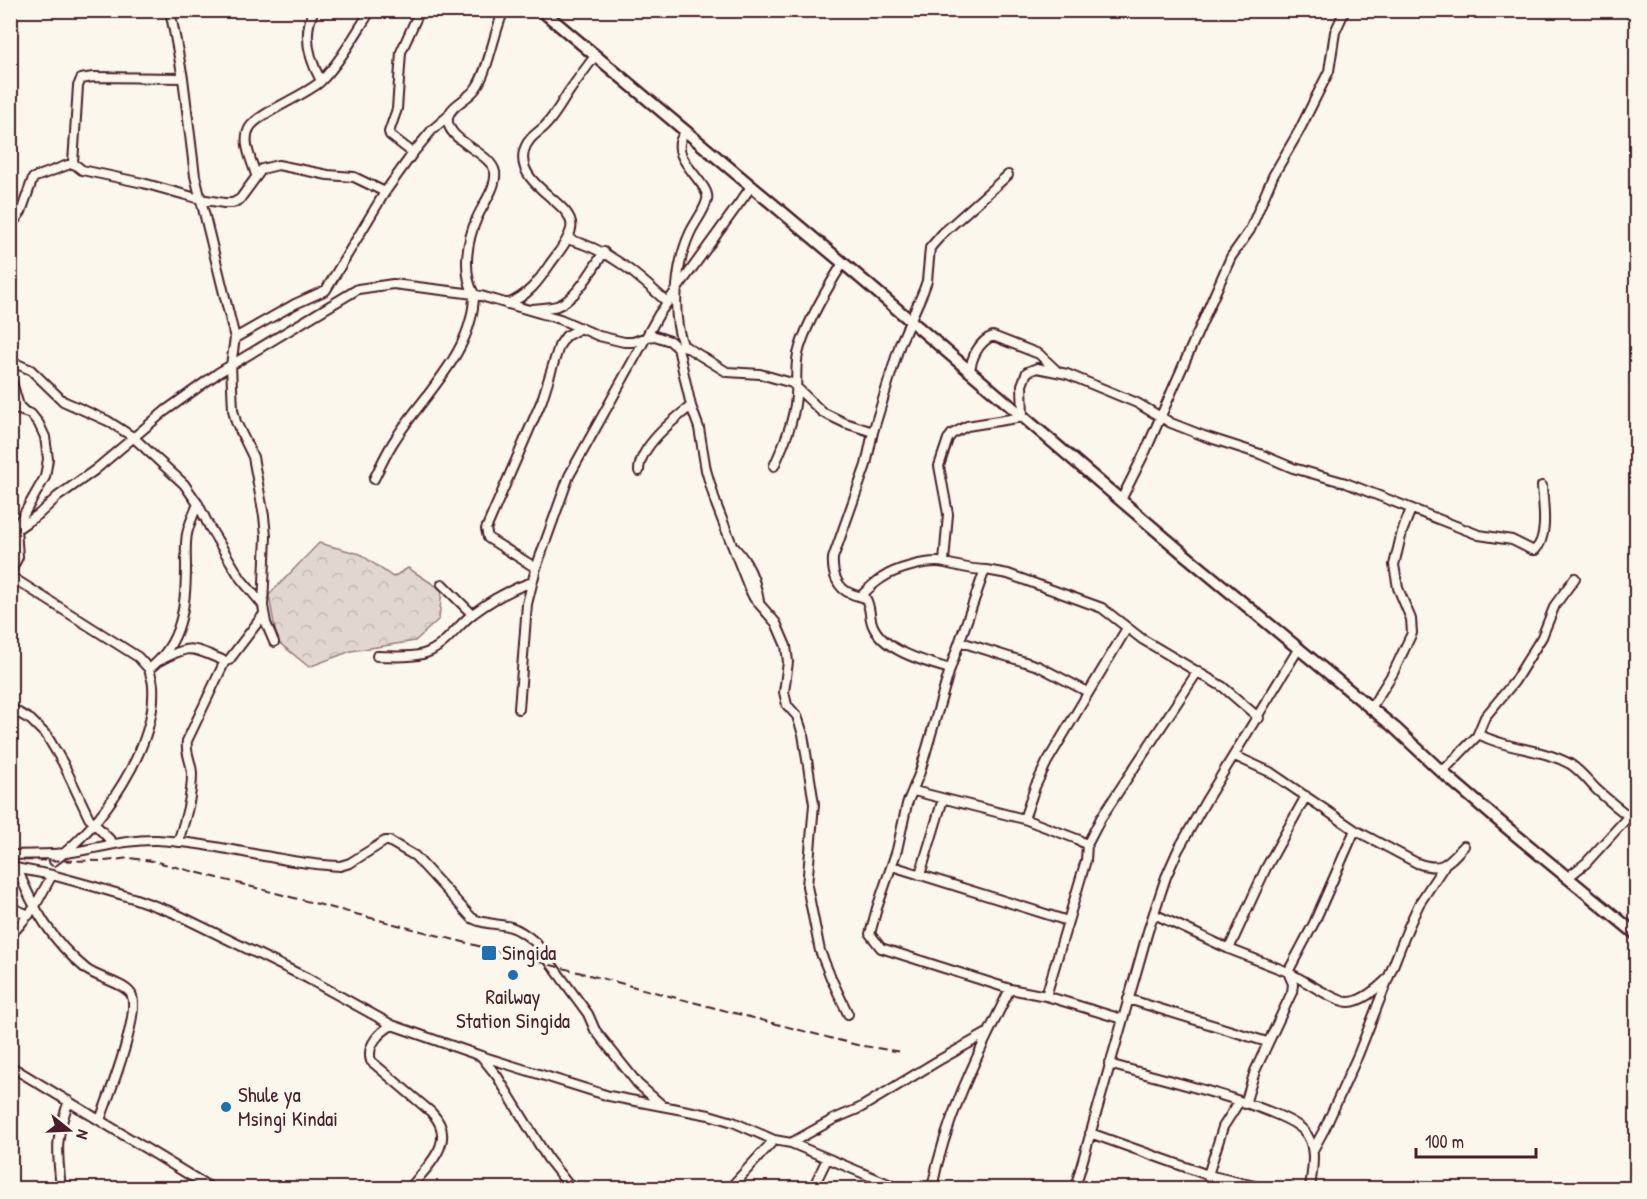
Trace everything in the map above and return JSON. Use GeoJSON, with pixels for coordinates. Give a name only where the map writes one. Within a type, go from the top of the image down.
{"type":"FeatureCollection","features":[{"type":"Feature","properties":{"kind":"main road"},"geometry":{"type":"LineString","coordinates":[[541,10],[1371,708],[1442,772],[1636,934]]}},
{"type":"Feature","properties":{"kind":"street"},"geometry":{"type":"LineString","coordinates":[[170,10],[183,78],[190,147],[200,199],[235,338],[231,365],[233,410],[236,422],[253,458],[266,536],[263,610],[233,656],[225,661],[188,741],[186,751],[191,767],[191,789],[188,810],[178,842]]}},
{"type":"Feature","properties":{"kind":"street"},"geometry":{"type":"LineString","coordinates":[[315,10],[308,24],[309,55],[321,81]]}},
{"type":"Feature","properties":{"kind":"street"},"geometry":{"type":"LineString","coordinates":[[256,175],[246,139],[250,126],[256,120],[321,81],[371,10]]}},
{"type":"Feature","properties":{"kind":"street"},"geometry":{"type":"LineString","coordinates":[[413,153],[389,132],[396,116],[400,52],[420,10]]}},
{"type":"Feature","properties":{"kind":"street"},"geometry":{"type":"LineString","coordinates":[[235,338],[295,304],[326,290],[385,192],[413,153],[452,109],[476,90],[482,79],[497,26],[504,10]]}},
{"type":"Feature","properties":{"kind":"street"},"geometry":{"type":"LineString","coordinates":[[1121,500],[1161,417],[1231,257],[1250,230],[1273,176],[1295,139],[1329,71],[1335,32],[1345,10]]}},
{"type":"Feature","properties":{"kind":"street"},"geometry":{"type":"LineString","coordinates":[[507,304],[518,300],[534,287],[567,239],[572,226],[570,217],[538,188],[524,163],[523,153],[531,137],[554,115],[595,56]]}},
{"type":"Feature","properties":{"kind":"street"},"geometry":{"type":"LineString","coordinates":[[73,163],[78,86],[81,79],[87,77],[183,78]]}},
{"type":"Feature","properties":{"kind":"street"},"geometry":{"type":"LineString","coordinates":[[374,479],[396,437],[440,378],[468,331],[473,314],[474,294],[467,275],[471,236],[496,174],[493,166],[461,140],[448,123],[448,116]]}},
{"type":"Feature","properties":{"kind":"street"},"geometry":{"type":"LineString","coordinates":[[685,132],[680,143],[681,152],[691,173],[707,190],[708,198],[684,249],[676,310],[677,326],[683,345],[727,372],[760,374],[787,381],[796,386],[808,401],[822,412],[845,423],[873,432]]}},
{"type":"Feature","properties":{"kind":"street"},"geometry":{"type":"LineString","coordinates":[[73,163],[82,170],[224,203],[233,203],[240,199],[262,169],[278,165],[328,175],[354,177],[385,192]]}},
{"type":"Feature","properties":{"kind":"street"},"geometry":{"type":"LineString","coordinates":[[10,227],[21,212],[33,178],[73,163]]}},
{"type":"Feature","properties":{"kind":"street"},"geometry":{"type":"LineString","coordinates":[[950,669],[925,662],[884,641],[873,626],[866,599],[840,586],[832,568],[833,558],[861,483],[873,432],[900,344],[927,281],[930,248],[1008,175]]}},
{"type":"Feature","properties":{"kind":"street"},"geometry":{"type":"LineString","coordinates":[[519,709],[525,624],[532,582],[555,511],[570,476],[583,449],[668,302],[751,188]]}},
{"type":"Feature","properties":{"kind":"street"},"geometry":{"type":"LineString","coordinates":[[567,239],[604,252],[630,269],[668,302]]}},
{"type":"Feature","properties":{"kind":"street"},"geometry":{"type":"LineString","coordinates":[[524,309],[557,306],[567,300],[584,282],[604,252]]}},
{"type":"Feature","properties":{"kind":"street"},"geometry":{"type":"LineString","coordinates":[[774,466],[792,421],[797,360],[802,340],[843,263]]}},
{"type":"Feature","properties":{"kind":"street"},"geometry":{"type":"LineString","coordinates":[[13,528],[27,523],[39,514],[57,497],[95,470],[194,390],[231,365],[358,289],[393,284],[474,294],[560,318],[599,336],[624,342],[633,342],[647,336],[662,338],[678,348],[691,406],[699,428],[706,470],[736,560],[759,604],[776,623],[786,646],[788,662],[784,692],[787,705],[797,716],[804,734],[814,804],[807,886],[820,951],[848,1014]]}},
{"type":"Feature","properties":{"kind":"street"},"geometry":{"type":"LineString","coordinates":[[536,568],[495,544],[488,538],[486,529],[542,400],[559,346],[566,336],[581,328]]}},
{"type":"Feature","properties":{"kind":"street"},"geometry":{"type":"LineString","coordinates":[[970,372],[976,351],[986,339],[993,336],[1039,354],[1057,371]]}},
{"type":"Feature","properties":{"kind":"street"},"geometry":{"type":"LineString","coordinates":[[10,361],[31,370],[63,401],[108,421],[133,437],[184,484],[198,504],[228,558],[263,610],[274,642]]}},
{"type":"Feature","properties":{"kind":"street"},"geometry":{"type":"LineString","coordinates":[[944,562],[948,514],[939,466],[948,439],[952,434],[967,426],[1023,417],[1022,384],[1025,375],[1037,368],[1057,371],[1137,403],[1161,417],[1204,436],[1260,454],[1293,468],[1346,483],[1479,535],[1512,540],[1535,550],[1539,546],[1545,520],[1542,486]]}},
{"type":"Feature","properties":{"kind":"street"},"geometry":{"type":"LineString","coordinates":[[10,375],[19,406],[25,412]]}},
{"type":"Feature","properties":{"kind":"street"},"geometry":{"type":"LineString","coordinates":[[639,471],[639,464],[644,453],[667,426],[691,406]]}},
{"type":"Feature","properties":{"kind":"street"},"geometry":{"type":"LineString","coordinates":[[10,407],[34,417],[42,430],[48,459],[45,477],[13,528],[18,557],[10,575],[138,657],[149,669],[153,686],[152,706],[143,744],[115,797],[93,823],[54,861]]}},
{"type":"Feature","properties":{"kind":"street"},"geometry":{"type":"LineString","coordinates":[[158,662],[172,641],[182,619],[186,587],[186,536],[198,504]]}},
{"type":"Feature","properties":{"kind":"street"},"geometry":{"type":"LineString","coordinates":[[1371,708],[1393,674],[1412,633],[1411,619],[1398,588],[1394,566],[1402,532],[1411,508]]}},
{"type":"Feature","properties":{"kind":"street"},"geometry":{"type":"LineString","coordinates":[[861,596],[873,584],[896,571],[924,564],[944,562],[963,568],[1008,573],[1102,608],[1142,639],[1198,671],[1232,694],[1258,718]]}},
{"type":"Feature","properties":{"kind":"street"},"geometry":{"type":"LineString","coordinates":[[986,570],[975,593],[961,642],[950,669],[914,791],[904,814],[892,866],[870,931],[881,948],[1010,989],[1046,996],[1122,1019]]}},
{"type":"Feature","properties":{"kind":"street"},"geometry":{"type":"LineString","coordinates":[[1442,772],[1478,734],[1485,717],[1514,682],[1534,652],[1548,624],[1551,611],[1575,578]]}},
{"type":"Feature","properties":{"kind":"street"},"geometry":{"type":"LineString","coordinates":[[377,656],[404,657],[425,653],[450,637],[472,614],[520,586],[532,582]]}},
{"type":"Feature","properties":{"kind":"street"},"geometry":{"type":"LineString","coordinates":[[442,584],[472,614]]}},
{"type":"Feature","properties":{"kind":"street"},"geometry":{"type":"LineString","coordinates":[[1024,819],[1041,774],[1127,628]]}},
{"type":"Feature","properties":{"kind":"street"},"geometry":{"type":"LineString","coordinates":[[961,642],[1038,666],[1088,692]]}},
{"type":"Feature","properties":{"kind":"street"},"geometry":{"type":"LineString","coordinates":[[149,669],[158,662],[190,648],[225,661]]}},
{"type":"Feature","properties":{"kind":"street"},"geometry":{"type":"LineString","coordinates":[[1075,1188],[1122,1019],[1166,877],[1178,850],[1299,648]]}},
{"type":"Feature","properties":{"kind":"street"},"geometry":{"type":"LineString","coordinates":[[1046,996],[1086,860],[1087,845],[1101,818],[1198,671]]}},
{"type":"Feature","properties":{"kind":"street"},"geometry":{"type":"LineString","coordinates":[[10,708],[31,720],[47,736],[63,763],[86,813],[114,844]]}},
{"type":"Feature","properties":{"kind":"street"},"geometry":{"type":"LineString","coordinates":[[1478,734],[1507,746],[1541,753],[1568,763],[1578,769],[1596,789],[1636,822]]}},
{"type":"Feature","properties":{"kind":"street"},"geometry":{"type":"LineString","coordinates":[[1235,756],[1270,772],[1355,830],[1417,863],[1435,867],[1444,866]]}},
{"type":"Feature","properties":{"kind":"street"},"geometry":{"type":"LineString","coordinates":[[914,791],[1024,819],[1087,845]]}},
{"type":"Feature","properties":{"kind":"street"},"geometry":{"type":"LineString","coordinates":[[1229,949],[1266,867],[1306,796]]}},
{"type":"Feature","properties":{"kind":"street"},"geometry":{"type":"LineString","coordinates":[[920,875],[943,799]]}},
{"type":"Feature","properties":{"kind":"street"},"geometry":{"type":"LineString","coordinates":[[1567,878],[1586,863],[1636,808]]}},
{"type":"Feature","properties":{"kind":"street"},"geometry":{"type":"LineString","coordinates":[[1288,972],[1314,923],[1355,830]]}},
{"type":"Feature","properties":{"kind":"street"},"geometry":{"type":"LineString","coordinates":[[10,855],[64,853],[139,840],[178,842],[340,866],[350,863],[385,841],[397,845],[415,856],[472,918],[481,922],[511,927],[536,943],[588,1014],[595,1029],[638,1084],[663,1106]]}},
{"type":"Feature","properties":{"kind":"street"},"geometry":{"type":"LineString","coordinates":[[1310,1188],[1313,1150],[1341,1093],[1419,904],[1444,866],[1464,846]]}},
{"type":"Feature","properties":{"kind":"street"},"geometry":{"type":"LineString","coordinates":[[892,866],[1068,921]]}},
{"type":"Feature","properties":{"kind":"street"},"geometry":{"type":"LineString","coordinates":[[14,867],[52,875],[133,898],[172,912],[307,978],[392,1025],[609,1096],[710,1115],[733,1122],[774,1140],[791,1143],[898,1188]]}},
{"type":"Feature","properties":{"kind":"street"},"geometry":{"type":"LineString","coordinates":[[14,867],[32,911],[69,955],[92,973],[126,988],[131,995],[128,1032],[100,1120]]}},
{"type":"Feature","properties":{"kind":"street"},"geometry":{"type":"LineString","coordinates":[[11,937],[32,911],[52,875]]}},
{"type":"Feature","properties":{"kind":"street"},"geometry":{"type":"LineString","coordinates":[[10,907],[32,911]]}},
{"type":"Feature","properties":{"kind":"street"},"geometry":{"type":"LineString","coordinates":[[1154,914],[1229,949],[1288,972],[1348,1002],[1362,997],[1387,980]]}},
{"type":"Feature","properties":{"kind":"street"},"geometry":{"type":"LineString","coordinates":[[10,923],[11,937]]}},
{"type":"Feature","properties":{"kind":"street"},"geometry":{"type":"LineString","coordinates":[[1210,1188],[1208,1175],[1223,1127],[1242,1103],[1267,1042],[1292,992],[1293,984],[1288,972]]}},
{"type":"Feature","properties":{"kind":"street"},"geometry":{"type":"LineString","coordinates":[[932,1188],[950,1124],[971,1068],[1010,989]]}},
{"type":"Feature","properties":{"kind":"street"},"geometry":{"type":"LineString","coordinates":[[1128,999],[1267,1042]]}},
{"type":"Feature","properties":{"kind":"street"},"geometry":{"type":"LineString","coordinates":[[392,1025],[374,1040],[370,1054],[371,1061],[431,1112],[443,1129],[442,1145],[410,1188]]}},
{"type":"Feature","properties":{"kind":"street"},"geometry":{"type":"LineString","coordinates":[[791,1143],[834,1119],[860,1108],[989,1032]]}},
{"type":"Feature","properties":{"kind":"street"},"geometry":{"type":"LineString","coordinates":[[481,1056],[498,1076],[548,1159],[571,1188]]}},
{"type":"Feature","properties":{"kind":"street"},"geometry":{"type":"LineString","coordinates":[[1109,1065],[1242,1103],[1289,1120],[1309,1138],[1313,1150]]}},
{"type":"Feature","properties":{"kind":"street"},"geometry":{"type":"LineString","coordinates":[[10,1066],[205,1187]]}},
{"type":"Feature","properties":{"kind":"street"},"geometry":{"type":"LineString","coordinates":[[61,1188],[57,1140],[69,1101]]}},
{"type":"Feature","properties":{"kind":"street"},"geometry":{"type":"LineString","coordinates":[[1090,1132],[1233,1186],[1263,1188]]}},
{"type":"Feature","properties":{"kind":"street"},"geometry":{"type":"LineString","coordinates":[[730,1188],[774,1140]]}},
{"type":"Feature","properties":{"kind":"street"},"geometry":{"type":"LineString","coordinates":[[813,1188],[827,1159]]}},
{"type":"Feature","properties":{"kind":"green space"},"geometry":{"type":"Polygon","coordinates":[[[319,543],[360,554],[393,577],[408,568],[442,590],[439,619],[415,641],[351,651],[309,667],[277,641],[269,595],[319,543]]]}},
{"type":"Feature","properties":{"kind":"railway"},"geometry":{"type":"LineString","coordinates":[[10,860],[105,861],[129,858],[153,861],[857,1045],[902,1052]]}},
{"type":"Feature","properties":{"kind":"place","name":"Singida"},"geometry":{"type":"Point","coordinates":[489,953]}},
{"type":"Feature","properties":{"kind":"place","name":"Railway Station Singida"},"geometry":{"type":"Point","coordinates":[513,975]}},
{"type":"Feature","properties":{"kind":"place","name":"Shule ya Msingi Kindai"},"geometry":{"type":"Point","coordinates":[226,1107]}}]}
